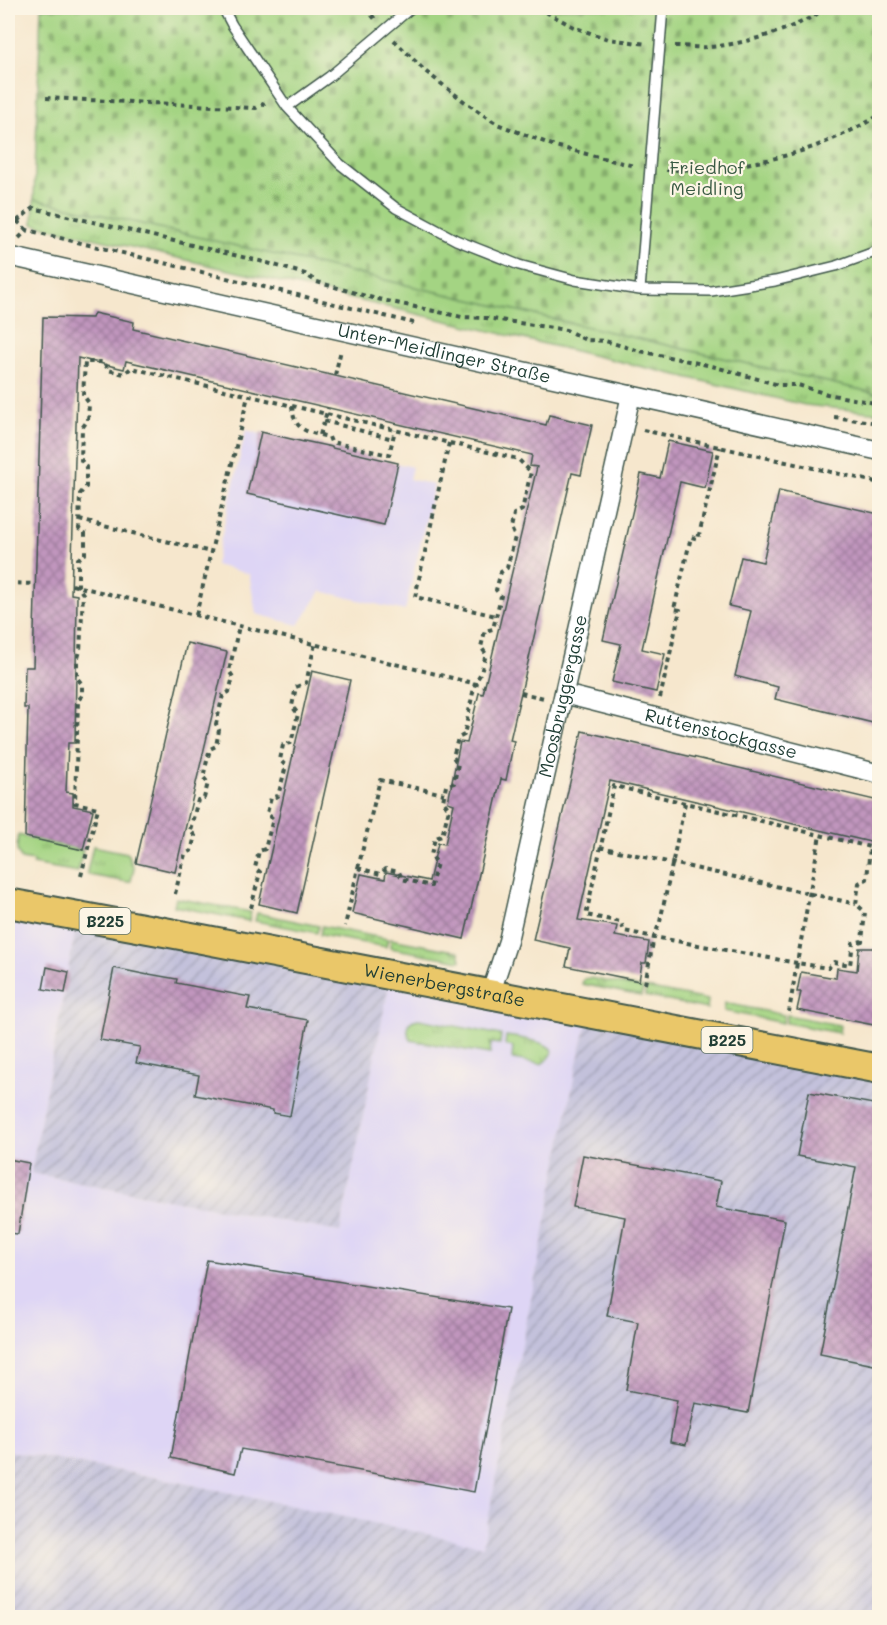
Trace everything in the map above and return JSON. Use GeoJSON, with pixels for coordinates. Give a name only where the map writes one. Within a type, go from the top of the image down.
{"type":"FeatureCollection","features":[{"type":"Feature","properties":{"kind":"main road","name":"Wienerbergstraße"},"geometry":{"type":"LineString","coordinates":[[8,903],[879,1069]]}},
{"type":"Feature","properties":{"kind":"street","name":"Unter-Meidlinger Straße"},"geometry":{"type":"LineString","coordinates":[[11,249],[631,396],[879,451]]}},
{"type":"Feature","properties":{"kind":"street","name":"Moosbruggergasse"},"geometry":{"type":"LineString","coordinates":[[490,995],[508,941],[631,396]]}},
{"type":"Feature","properties":{"kind":"street","name":"Ruttenstockgasse"},"geometry":{"type":"LineString","coordinates":[[564,694],[879,774]]}},
{"type":"Feature","properties":{"kind":"lane"},"geometry":{"type":"LineString","coordinates":[[223,8],[287,107],[340,164],[396,207],[456,240],[530,268],[575,280],[640,290],[711,291],[775,281],[836,266],[879,250]]}},
{"type":"Feature","properties":{"kind":"lane"},"geometry":{"type":"LineString","coordinates":[[287,107],[329,77],[411,8]]}},
{"type":"Feature","properties":{"kind":"lane"},"geometry":{"type":"LineString","coordinates":[[640,290],[663,8]]}},
{"type":"Feature","properties":{"kind":"path"},"geometry":{"type":"LineString","coordinates":[[366,8],[384,30],[425,70],[497,124],[555,146],[621,164],[650,170],[695,170],[743,164],[785,156],[821,144],[879,115]]}},
{"type":"Feature","properties":{"kind":"path"},"geometry":{"type":"LineString","coordinates":[[538,8],[576,28],[608,39],[707,47],[740,43],[765,36],[826,8]]}},
{"type":"Feature","properties":{"kind":"path"},"geometry":{"type":"LineString","coordinates":[[46,98],[256,108],[278,94]]}},
{"type":"Feature","properties":{"kind":"path"},"geometry":{"type":"LineString","coordinates":[[17,221],[33,208],[264,262],[305,274],[317,282],[373,298],[462,317],[486,318],[566,330],[586,340],[605,340],[640,351],[712,366],[778,385],[798,384],[827,394],[879,404]]}},
{"type":"Feature","properties":{"kind":"path"},"geometry":{"type":"LineString","coordinates":[[8,220],[17,221],[27,230],[423,325]]}},
{"type":"Feature","properties":{"kind":"path"},"geometry":{"type":"LineString","coordinates":[[11,249],[27,230]]}},
{"type":"Feature","properties":{"kind":"path"},"geometry":{"type":"LineString","coordinates":[[81,876],[98,808],[75,803],[78,700],[82,696],[82,684],[77,678],[83,594],[78,586],[78,559],[85,554],[85,533],[79,529],[80,494],[86,487],[86,466],[81,460],[82,428],[88,420],[89,403],[83,396],[85,362],[104,362],[108,370],[124,374],[131,368],[518,459],[531,472],[522,510],[514,514],[511,528],[515,537],[507,568],[501,572],[496,590],[501,596],[493,629],[485,631],[481,647],[486,654],[481,673],[475,683],[464,735],[458,738],[453,757],[458,764],[454,783],[446,786],[444,794],[443,801],[449,809],[442,836],[435,838],[431,855],[436,863],[431,886],[402,879],[399,872],[386,869],[380,873],[358,868]]}},
{"type":"Feature","properties":{"kind":"path"},"geometry":{"type":"LineString","coordinates":[[196,615],[248,396]]}},
{"type":"Feature","properties":{"kind":"path"},"geometry":{"type":"LineString","coordinates":[[292,406],[295,421],[299,426],[306,431],[329,438],[332,442],[389,455],[395,430]]}},
{"type":"Feature","properties":{"kind":"path"},"geometry":{"type":"LineString","coordinates":[[320,435],[328,408]]}},
{"type":"Feature","properties":{"kind":"path"},"geometry":{"type":"LineString","coordinates":[[830,417],[879,423]]}},
{"type":"Feature","properties":{"kind":"path"},"geometry":{"type":"LineString","coordinates":[[324,421],[393,439]]}},
{"type":"Feature","properties":{"kind":"path"},"geometry":{"type":"LineString","coordinates":[[624,425],[879,483]]}},
{"type":"Feature","properties":{"kind":"path"},"geometry":{"type":"LineString","coordinates":[[449,443],[415,597],[496,616]]}},
{"type":"Feature","properties":{"kind":"path"},"geometry":{"type":"LineString","coordinates":[[656,718],[680,610],[674,609],[691,537],[698,539],[720,447]]}},
{"type":"Feature","properties":{"kind":"path"},"geometry":{"type":"LineString","coordinates":[[79,519],[211,552]]}},
{"type":"Feature","properties":{"kind":"path"},"geometry":{"type":"LineString","coordinates":[[8,583],[35,584]]}},
{"type":"Feature","properties":{"kind":"path"},"geometry":{"type":"LineString","coordinates":[[72,585],[485,686]]}},
{"type":"Feature","properties":{"kind":"path"},"geometry":{"type":"LineString","coordinates":[[175,894],[185,854],[191,851],[195,836],[190,830],[198,800],[204,798],[208,783],[203,777],[210,749],[216,746],[219,730],[216,724],[223,695],[229,692],[233,677],[229,671],[239,626]]}},
{"type":"Feature","properties":{"kind":"path"},"geometry":{"type":"LineString","coordinates":[[251,908],[260,872],[255,868],[259,860],[258,851],[265,849],[273,819],[267,813],[271,806],[271,798],[278,796],[286,766],[279,760],[283,753],[283,745],[291,743],[298,714],[292,706],[296,687],[306,683],[315,644]]}},
{"type":"Feature","properties":{"kind":"path"},"geometry":{"type":"LineString","coordinates":[[345,927],[380,780],[444,794]]}},
{"type":"Feature","properties":{"kind":"path"},"geometry":{"type":"LineString","coordinates":[[600,847],[856,904],[865,912],[862,941],[853,943],[850,964],[834,962],[828,968],[654,938],[624,931],[621,922],[586,915],[600,847],[614,786],[870,847],[867,879],[859,883],[856,904]]}},
{"type":"Feature","properties":{"kind":"path"},"geometry":{"type":"LineString","coordinates":[[645,984],[685,803]]}},
{"type":"Feature","properties":{"kind":"path"},"geometry":{"type":"LineString","coordinates":[[789,1012],[819,835]]}},
{"type":"Feature","properties":{"kind":"shaded area"},"geometry":{"type":"Polygon","coordinates":[[[246,430],[304,441],[412,467],[409,479],[434,485],[405,611],[321,591],[299,625],[256,614],[249,574],[215,565],[246,430]]]}},
{"type":"Feature","properties":{"kind":"shaded area"},"geometry":{"type":"Polygon","coordinates":[[[8,903],[78,916],[31,1173],[340,1232],[390,979],[588,1020],[577,1063],[483,1547],[164,1479],[8,1451],[8,903]]]}},
{"type":"Feature","properties":{"kind":"shaded area"},"geometry":{"type":"Polygon","coordinates":[[[78,916],[390,979],[340,1232],[31,1173],[78,916]]]}},
{"type":"Feature","properties":{"kind":"shaded area"},"geometry":{"type":"Polygon","coordinates":[[[588,1020],[879,1075],[879,1617],[8,1617],[8,1451],[164,1479],[483,1546],[577,1063],[588,1020]]]}},
{"type":"Feature","properties":{"kind":"green space","name":"Friedhof Meidling"},"geometry":{"type":"Polygon","coordinates":[[[41,8],[879,8],[879,394],[34,199],[41,8]]]}},
{"type":"Feature","properties":{"kind":"green space"},"geometry":{"type":"Polygon","coordinates":[[[34,199],[879,394],[879,413],[805,405],[33,224],[34,199]]]}},
{"type":"Feature","properties":{"kind":"green space"},"geometry":{"type":"Polygon","coordinates":[[[18,835],[83,850],[78,872],[33,864],[33,861],[21,859],[17,850],[18,835]]]}},
{"type":"Feature","properties":{"kind":"green space"},"geometry":{"type":"Polygon","coordinates":[[[93,846],[127,853],[134,868],[131,881],[89,875],[87,872],[93,846]]]}},
{"type":"Feature","properties":{"kind":"green space"},"geometry":{"type":"Polygon","coordinates":[[[176,898],[251,912],[249,921],[174,906],[176,898]]]}},
{"type":"Feature","properties":{"kind":"green space"},"geometry":{"type":"Polygon","coordinates":[[[257,913],[319,926],[317,933],[255,921],[257,913]]]}},
{"type":"Feature","properties":{"kind":"green space"},"geometry":{"type":"Polygon","coordinates":[[[322,926],[388,939],[386,947],[320,935],[322,926]]]}},
{"type":"Feature","properties":{"kind":"green space"},"geometry":{"type":"Polygon","coordinates":[[[391,939],[459,952],[461,960],[390,948],[391,939]]]}},
{"type":"Feature","properties":{"kind":"green space"},"geometry":{"type":"Polygon","coordinates":[[[590,978],[643,988],[641,996],[582,984],[584,979],[590,978]]]}},
{"type":"Feature","properties":{"kind":"green space"},"geometry":{"type":"Polygon","coordinates":[[[646,988],[708,1000],[707,1009],[645,996],[646,988]]]}},
{"type":"Feature","properties":{"kind":"green space"},"geometry":{"type":"Polygon","coordinates":[[[725,1003],[784,1015],[783,1023],[724,1011],[725,1003]]]}},
{"type":"Feature","properties":{"kind":"green space"},"geometry":{"type":"Polygon","coordinates":[[[787,1015],[840,1025],[839,1033],[786,1023],[787,1015]]]}},
{"type":"Feature","properties":{"kind":"green space"},"geometry":{"type":"Polygon","coordinates":[[[419,1019],[501,1035],[500,1044],[491,1043],[490,1054],[410,1040],[409,1023],[419,1019]]]}},
{"type":"Feature","properties":{"kind":"green space"},"geometry":{"type":"Polygon","coordinates":[[[506,1036],[541,1043],[552,1051],[550,1057],[541,1064],[512,1059],[513,1047],[505,1045],[506,1036]]]}},
{"type":"Feature","properties":{"kind":"building"},"geometry":{"type":"Polygon","coordinates":[[[94,313],[134,322],[133,329],[546,425],[549,415],[592,425],[581,475],[572,473],[510,740],[514,741],[506,780],[501,779],[464,939],[352,913],[361,874],[385,879],[386,872],[429,881],[438,843],[445,844],[454,804],[448,802],[460,742],[467,743],[479,693],[483,694],[537,467],[530,466],[532,455],[126,361],[124,369],[78,358],[71,594],[77,595],[75,743],[68,743],[66,792],[73,793],[73,806],[93,810],[83,850],[25,837],[28,708],[24,708],[25,667],[33,667],[43,317],[92,318],[94,313]]]}},
{"type":"Feature","properties":{"kind":"building"},"geometry":{"type":"Polygon","coordinates":[[[261,432],[398,463],[384,525],[247,494],[261,432]]]}},
{"type":"Feature","properties":{"kind":"building"},"geometry":{"type":"Polygon","coordinates":[[[668,441],[713,451],[705,488],[680,482],[642,649],[665,654],[656,692],[612,682],[621,644],[603,640],[641,474],[660,478],[668,441]]]}},
{"type":"Feature","properties":{"kind":"building"},"geometry":{"type":"Polygon","coordinates":[[[779,491],[879,514],[879,711],[877,724],[775,699],[778,687],[735,676],[751,611],[729,606],[741,557],[763,562],[779,491]]]}},
{"type":"Feature","properties":{"kind":"building"},"geometry":{"type":"Polygon","coordinates":[[[187,643],[227,652],[175,872],[136,863],[187,643]]]}},
{"type":"Feature","properties":{"kind":"building"},"geometry":{"type":"Polygon","coordinates":[[[312,671],[350,680],[297,913],[259,904],[312,671]]]}},
{"type":"Feature","properties":{"kind":"building"},"geometry":{"type":"Polygon","coordinates":[[[582,731],[879,801],[879,844],[610,781],[578,920],[617,926],[615,936],[649,942],[646,963],[642,963],[639,981],[566,966],[570,948],[533,940],[582,731]]]}},
{"type":"Feature","properties":{"kind":"building"},"geometry":{"type":"Polygon","coordinates":[[[859,948],[879,948],[879,1008],[877,1007],[874,1025],[797,1010],[801,992],[797,992],[801,972],[836,978],[837,968],[857,971],[859,948]]]}},
{"type":"Feature","properties":{"kind":"building"},"geometry":{"type":"Polygon","coordinates":[[[47,967],[69,972],[65,993],[43,989],[47,967]]]}},
{"type":"Feature","properties":{"kind":"building"},"geometry":{"type":"Polygon","coordinates":[[[114,968],[177,979],[176,983],[250,997],[247,1009],[308,1020],[290,1116],[273,1113],[273,1110],[195,1095],[199,1075],[136,1063],[140,1047],[100,1040],[114,968]]]}},
{"type":"Feature","properties":{"kind":"building"},"geometry":{"type":"Polygon","coordinates":[[[809,1092],[879,1105],[879,1366],[820,1354],[856,1167],[797,1156],[809,1092]]]}},
{"type":"Feature","properties":{"kind":"building"},"geometry":{"type":"Polygon","coordinates":[[[583,1155],[721,1181],[716,1207],[785,1220],[748,1413],[695,1403],[686,1445],[670,1442],[677,1400],[626,1390],[638,1322],[607,1316],[625,1217],[573,1207],[583,1155]]]}},
{"type":"Feature","properties":{"kind":"building"},"geometry":{"type":"Polygon","coordinates":[[[8,1159],[29,1163],[18,1234],[8,1233],[8,1159]]]}},
{"type":"Feature","properties":{"kind":"building"},"geometry":{"type":"Polygon","coordinates":[[[207,1260],[508,1309],[474,1492],[241,1449],[235,1473],[171,1458],[207,1260]]]}}]}
